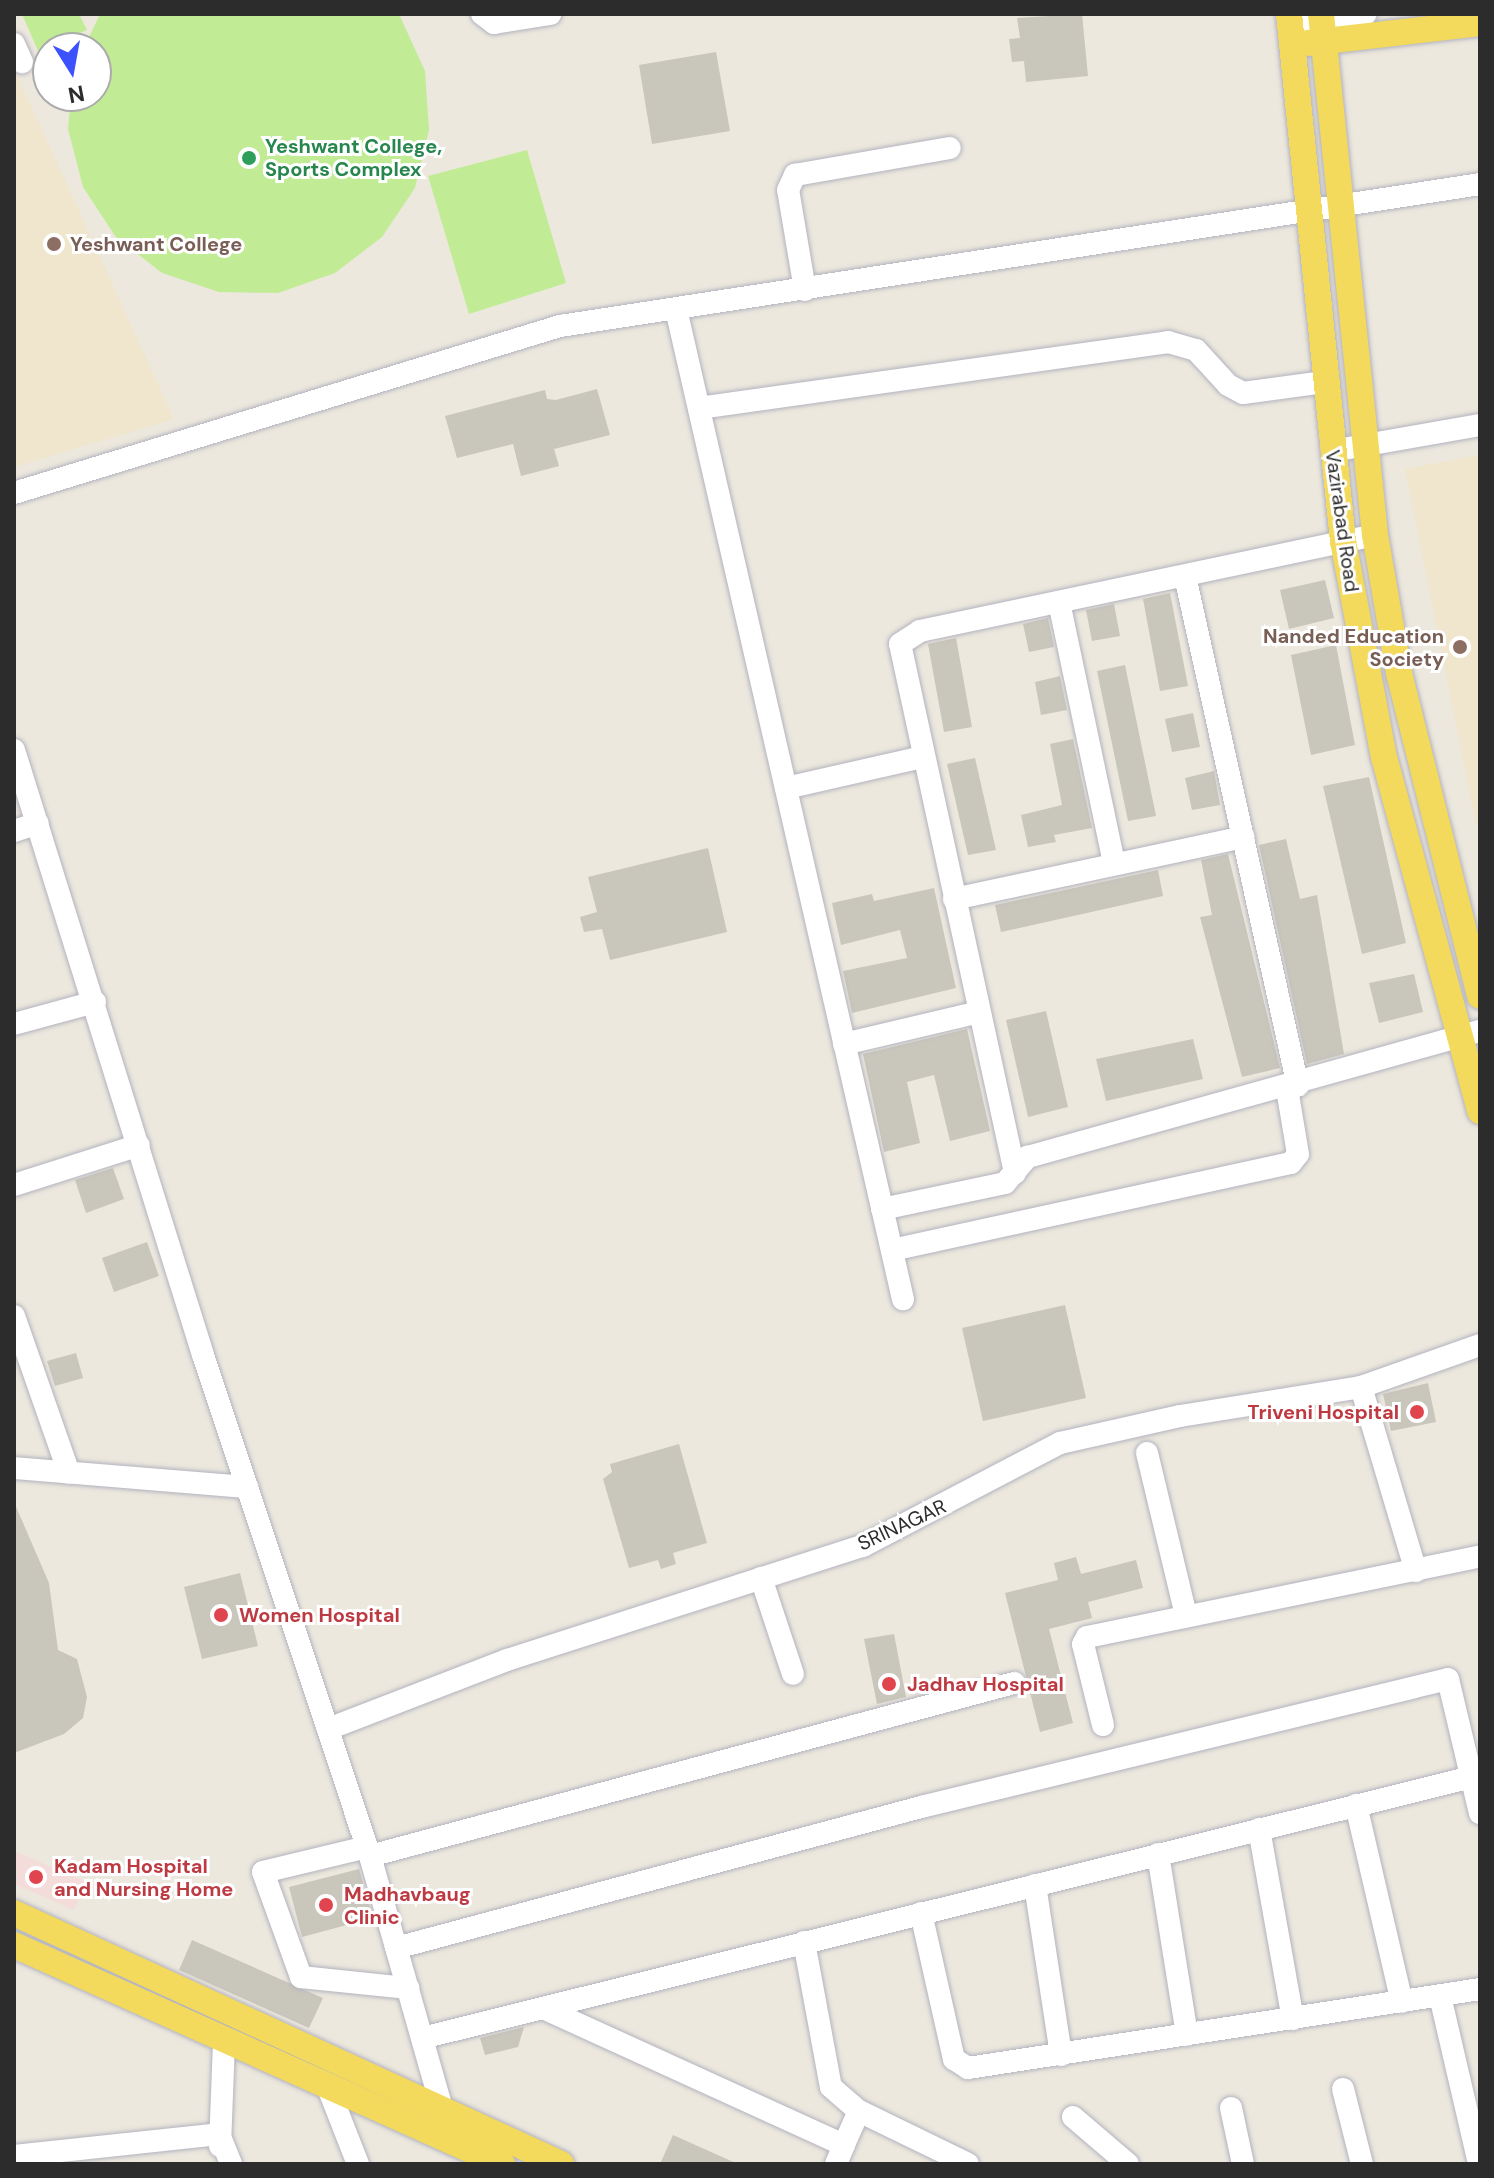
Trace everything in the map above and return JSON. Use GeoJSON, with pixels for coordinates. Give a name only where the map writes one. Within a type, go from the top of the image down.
{"type":"FeatureCollection","features":[{"type":"Feature","properties":{"kind":"main road"},"geometry":{"type":"LineString","coordinates":[[1291,27],[1480,23]]}},
{"type":"Feature","properties":{"kind":"main road","name":"Vazirabad Road"},"geometry":{"type":"LineString","coordinates":[[1322,25],[1338,208],[1375,535],[1399,673],[1480,996]]}},
{"type":"Feature","properties":{"kind":"main road","name":"Vazirabad Road"},"geometry":{"type":"LineString","coordinates":[[1291,27],[1324,382],[1343,541],[1384,757],[1470,1033],[1480,1111]]}},
{"type":"Feature","properties":{"kind":"main road"},"geometry":{"type":"LineString","coordinates":[[14,1913],[561,2164]]}},
{"type":"Feature","properties":{"kind":"main road"},"geometry":{"type":"LineString","coordinates":[[14,1945],[224,2043],[327,2085],[502,2164]]}},
{"type":"Feature","properties":{"kind":"street"},"geometry":{"type":"LineString","coordinates":[[482,14],[494,23],[550,14]]}},
{"type":"Feature","properties":{"kind":"street"},"geometry":{"type":"LineString","coordinates":[[1322,25],[1365,14]]}},
{"type":"Feature","properties":{"kind":"street"},"geometry":{"type":"LineString","coordinates":[[805,290],[788,190],[795,175],[950,148]]}},
{"type":"Feature","properties":{"kind":"street"},"geometry":{"type":"LineString","coordinates":[[14,493],[560,326],[1310,213],[1480,184]]}},
{"type":"Feature","properties":{"kind":"street"},"geometry":{"type":"LineString","coordinates":[[676,309],[903,1299]]}},
{"type":"Feature","properties":{"kind":"street"},"geometry":{"type":"LineString","coordinates":[[699,408],[1168,342],[1196,350],[1228,385],[1243,393],[1324,382]]}},
{"type":"Feature","properties":{"kind":"street"},"geometry":{"type":"LineString","coordinates":[[1332,451],[1480,425]]}},
{"type":"Feature","properties":{"kind":"street"},"geometry":{"type":"LineString","coordinates":[[1015,1173],[922,757],[900,644],[920,631],[1375,535]]}},
{"type":"Feature","properties":{"kind":"street"},"geometry":{"type":"LineString","coordinates":[[892,1250],[1291,1163],[1298,1154],[1292,1088],[1243,837],[1185,576]]}},
{"type":"Feature","properties":{"kind":"street"},"geometry":{"type":"LineString","coordinates":[[1059,602],[1114,864]]}},
{"type":"Feature","properties":{"kind":"street"},"geometry":{"type":"LineString","coordinates":[[14,750],[247,1487],[369,1852],[449,2140]]}},
{"type":"Feature","properties":{"kind":"street"},"geometry":{"type":"LineString","coordinates":[[786,788],[922,757]]}},
{"type":"Feature","properties":{"kind":"street"},"geometry":{"type":"LineString","coordinates":[[14,831],[38,823]]}},
{"type":"Feature","properties":{"kind":"street"},"geometry":{"type":"LineString","coordinates":[[954,899],[1243,837]]}},
{"type":"Feature","properties":{"kind":"street"},"geometry":{"type":"LineString","coordinates":[[14,1024],[95,1002]]}},
{"type":"Feature","properties":{"kind":"street"},"geometry":{"type":"LineString","coordinates":[[844,1044],[979,1012]]}},
{"type":"Feature","properties":{"kind":"street"},"geometry":{"type":"LineString","coordinates":[[882,1209],[1005,1183],[1028,1157],[1292,1088],[1470,1033]]}},
{"type":"Feature","properties":{"kind":"street"},"geometry":{"type":"LineString","coordinates":[[14,1185],[139,1145]]}},
{"type":"Feature","properties":{"kind":"street"},"geometry":{"type":"LineString","coordinates":[[14,1316],[69,1473]]}},
{"type":"Feature","properties":{"kind":"street","name":"SRINAGAR"},"geometry":{"type":"LineString","coordinates":[[328,1729],[507,1660],[863,1546],[1060,1443],[1180,1416],[1361,1387],[1480,1345]]}},
{"type":"Feature","properties":{"kind":"street"},"geometry":{"type":"LineString","coordinates":[[1361,1387],[1416,1571]]}},
{"type":"Feature","properties":{"kind":"street"},"geometry":{"type":"LineString","coordinates":[[1147,1453],[1186,1616]]}},
{"type":"Feature","properties":{"kind":"street"},"geometry":{"type":"LineString","coordinates":[[14,1468],[247,1487]]}},
{"type":"Feature","properties":{"kind":"street"},"geometry":{"type":"LineString","coordinates":[[1103,1725],[1084,1640],[1480,1556]]}},
{"type":"Feature","properties":{"kind":"street"},"geometry":{"type":"LineString","coordinates":[[761,1578],[793,1674]]}},
{"type":"Feature","properties":{"kind":"street"},"geometry":{"type":"LineString","coordinates":[[396,1948],[921,1807],[1448,1679],[1476,1776],[1480,1813]]}},
{"type":"Feature","properties":{"kind":"street"},"geometry":{"type":"LineString","coordinates":[[408,1988],[301,1977],[263,1872],[369,1852],[1014,1683]]}},
{"type":"Feature","properties":{"kind":"street"},"geometry":{"type":"LineString","coordinates":[[422,2038],[1476,1776]]}},
{"type":"Feature","properties":{"kind":"street"},"geometry":{"type":"LineString","coordinates":[[1356,1805],[1402,2002]]}},
{"type":"Feature","properties":{"kind":"street"},"geometry":{"type":"LineString","coordinates":[[1259,1829],[1293,2019]]}},
{"type":"Feature","properties":{"kind":"street"},"geometry":{"type":"LineString","coordinates":[[1158,1854],[1187,2035]]}},
{"type":"Feature","properties":{"kind":"street"},"geometry":{"type":"LineString","coordinates":[[1035,1885],[1061,2055]]}},
{"type":"Feature","properties":{"kind":"street"},"geometry":{"type":"LineString","coordinates":[[921,1913],[960,2066],[1061,2055],[1480,1989]]}},
{"type":"Feature","properties":{"kind":"street"},"geometry":{"type":"LineString","coordinates":[[804,1942],[831,2087],[859,2111],[968,2164]]}},
{"type":"Feature","properties":{"kind":"street"},"geometry":{"type":"LineString","coordinates":[[1440,1996],[1479,2164]]}},
{"type":"Feature","properties":{"kind":"street"},"geometry":{"type":"LineString","coordinates":[[543,2008],[840,2154],[859,2111]]}},
{"type":"Feature","properties":{"kind":"street"},"geometry":{"type":"LineString","coordinates":[[221,2164],[219,2134],[224,2043]]}},
{"type":"Feature","properties":{"kind":"street"},"geometry":{"type":"LineString","coordinates":[[327,2085],[358,2164]]}},
{"type":"Feature","properties":{"kind":"street"},"geometry":{"type":"LineString","coordinates":[[1343,2089],[1362,2164]]}},
{"type":"Feature","properties":{"kind":"street"},"geometry":{"type":"LineString","coordinates":[[1231,2108],[1243,2164]]}},
{"type":"Feature","properties":{"kind":"street"},"geometry":{"type":"LineString","coordinates":[[1073,2117],[1128,2164]]}},
{"type":"Feature","properties":{"kind":"street"},"geometry":{"type":"LineString","coordinates":[[14,2156],[86,2156],[219,2134]]}},
{"type":"Feature","properties":{"kind":"street"},"geometry":{"type":"LineString","coordinates":[[219,2134],[231,2164]]}},
{"type":"Feature","properties":{"kind":"shaded area","name":"Yeshwant College"},"geometry":{"type":"Polygon","coordinates":[[[14,68],[174,419],[14,467],[14,68]]]}},
{"type":"Feature","properties":{"kind":"shaded area","name":"Nanded Education Society"},"geometry":{"type":"Polygon","coordinates":[[[1480,455],[1480,825],[1476,826],[1405,469],[1480,455]]]}},
{"type":"Feature","properties":{"kind":"shaded area"},"geometry":{"type":"Polygon","coordinates":[[[14,1851],[86,1882],[74,1910],[14,1884],[14,1851]]]}},
{"type":"Feature","properties":{"kind":"green space"},"geometry":{"type":"Polygon","coordinates":[[[22,14],[79,14],[87,30],[32,32],[32,37],[22,14]]]}},
{"type":"Feature","properties":{"kind":"green space","name":"Yeshwant College, Sports Complex"},"geometry":{"type":"Polygon","coordinates":[[[100,14],[399,14],[425,71],[429,130],[415,188],[382,237],[335,273],[278,293],[219,292],[162,273],[115,236],[83,187],[68,129],[70,112],[112,112],[112,32],[92,32],[100,14]]]}},
{"type":"Feature","properties":{"kind":"green space"},"geometry":{"type":"Polygon","coordinates":[[[527,150],[566,283],[469,314],[428,176],[527,150]]]}},
{"type":"Feature","properties":{"kind":"building"},"geometry":{"type":"Polygon","coordinates":[[[1082,14],[1088,76],[1026,82],[1024,61],[1012,62],[1009,39],[1020,38],[1017,18],[1082,14]]]}},
{"type":"Feature","properties":{"kind":"building"},"geometry":{"type":"Polygon","coordinates":[[[716,52],[730,131],[652,144],[639,65],[716,52]]]}},
{"type":"Feature","properties":{"kind":"building"},"geometry":{"type":"Polygon","coordinates":[[[597,389],[610,435],[554,449],[559,466],[521,476],[513,444],[457,458],[445,416],[545,390],[547,399],[556,400],[597,389]]]}},
{"type":"Feature","properties":{"kind":"building"},"geometry":{"type":"Polygon","coordinates":[[[1325,580],[1334,618],[1289,629],[1280,590],[1325,580]]]}},
{"type":"Feature","properties":{"kind":"building"},"geometry":{"type":"Polygon","coordinates":[[[1170,593],[1188,686],[1160,691],[1143,599],[1170,593]]]}},
{"type":"Feature","properties":{"kind":"building"},"geometry":{"type":"Polygon","coordinates":[[[1114,604],[1120,636],[1092,641],[1086,610],[1114,604]]]}},
{"type":"Feature","properties":{"kind":"building"},"geometry":{"type":"Polygon","coordinates":[[[1048,618],[1054,647],[1029,652],[1023,624],[1048,618]]]}},
{"type":"Feature","properties":{"kind":"building"},"geometry":{"type":"Polygon","coordinates":[[[956,638],[972,727],[944,732],[928,644],[956,638]]]}},
{"type":"Feature","properties":{"kind":"building"},"geometry":{"type":"Polygon","coordinates":[[[1336,645],[1355,745],[1311,755],[1291,655],[1336,645]]]}},
{"type":"Feature","properties":{"kind":"building"},"geometry":{"type":"Polygon","coordinates":[[[1125,665],[1156,816],[1128,821],[1097,671],[1125,665]]]}},
{"type":"Feature","properties":{"kind":"building"},"geometry":{"type":"Polygon","coordinates":[[[1060,676],[1067,710],[1041,715],[1035,682],[1060,676]]]}},
{"type":"Feature","properties":{"kind":"building"},"geometry":{"type":"Polygon","coordinates":[[[1193,713],[1200,747],[1172,752],[1165,719],[1193,713]]]}},
{"type":"Feature","properties":{"kind":"building"},"geometry":{"type":"Polygon","coordinates":[[[1073,739],[1092,828],[1054,835],[1056,842],[1028,847],[1021,815],[1062,805],[1050,744],[1073,739]]]}},
{"type":"Feature","properties":{"kind":"building"},"geometry":{"type":"Polygon","coordinates":[[[975,758],[996,850],[968,855],[947,764],[975,758]]]}},
{"type":"Feature","properties":{"kind":"building"},"geometry":{"type":"Polygon","coordinates":[[[1214,771],[1220,805],[1192,810],[1185,778],[1214,771]]]}},
{"type":"Feature","properties":{"kind":"building"},"geometry":{"type":"Polygon","coordinates":[[[1369,777],[1406,943],[1362,954],[1323,786],[1369,777]]]}},
{"type":"Feature","properties":{"kind":"building"},"geometry":{"type":"Polygon","coordinates":[[[1286,839],[1300,899],[1317,895],[1344,1054],[1307,1064],[1259,845],[1286,839]]]}},
{"type":"Feature","properties":{"kind":"building"},"geometry":{"type":"Polygon","coordinates":[[[708,848],[727,932],[610,960],[602,929],[584,932],[580,917],[597,912],[588,877],[708,848]]]}},
{"type":"Feature","properties":{"kind":"building"},"geometry":{"type":"Polygon","coordinates":[[[1228,854],[1280,1068],[1242,1077],[1200,917],[1212,915],[1201,860],[1228,854]]]}},
{"type":"Feature","properties":{"kind":"building"},"geometry":{"type":"Polygon","coordinates":[[[1158,870],[1163,896],[1001,932],[995,905],[1158,870]]]}},
{"type":"Feature","properties":{"kind":"building"},"geometry":{"type":"Polygon","coordinates":[[[934,888],[956,988],[852,1013],[843,971],[907,958],[900,930],[841,945],[832,903],[872,894],[874,901],[934,888]]]}},
{"type":"Feature","properties":{"kind":"building"},"geometry":{"type":"Polygon","coordinates":[[[1414,974],[1423,1012],[1379,1023],[1369,983],[1414,974]]]}},
{"type":"Feature","properties":{"kind":"building"},"geometry":{"type":"Polygon","coordinates":[[[1046,1011],[1068,1107],[1028,1117],[1006,1020],[1046,1011]]]}},
{"type":"Feature","properties":{"kind":"building"},"geometry":{"type":"Polygon","coordinates":[[[967,1029],[990,1131],[950,1141],[934,1075],[907,1082],[920,1143],[884,1152],[863,1054],[967,1029]]]}},
{"type":"Feature","properties":{"kind":"building"},"geometry":{"type":"Polygon","coordinates":[[[1193,1039],[1203,1079],[1106,1101],[1096,1059],[1193,1039]]]}},
{"type":"Feature","properties":{"kind":"building"},"geometry":{"type":"Polygon","coordinates":[[[113,1168],[124,1199],[86,1213],[75,1180],[113,1168]]]}},
{"type":"Feature","properties":{"kind":"building"},"geometry":{"type":"Polygon","coordinates":[[[147,1242],[159,1276],[114,1292],[102,1258],[147,1242]]]}},
{"type":"Feature","properties":{"kind":"building"},"geometry":{"type":"Polygon","coordinates":[[[1065,1305],[1086,1398],[983,1421],[962,1328],[1065,1305]]]}},
{"type":"Feature","properties":{"kind":"building"},"geometry":{"type":"Polygon","coordinates":[[[76,1353],[83,1378],[55,1386],[47,1361],[76,1353]]]}},
{"type":"Feature","properties":{"kind":"building"},"geometry":{"type":"Polygon","coordinates":[[[1428,1383],[1436,1422],[1391,1431],[1383,1394],[1428,1383]]]}},
{"type":"Feature","properties":{"kind":"building"},"geometry":{"type":"Polygon","coordinates":[[[679,1444],[707,1543],[673,1553],[676,1564],[661,1569],[658,1560],[629,1568],[603,1479],[612,1472],[610,1464],[679,1444]]]}},
{"type":"Feature","properties":{"kind":"building"},"geometry":{"type":"Polygon","coordinates":[[[14,1502],[49,1583],[58,1650],[77,1659],[87,1697],[83,1718],[64,1734],[14,1753],[14,1502]]]}},
{"type":"Feature","properties":{"kind":"building"},"geometry":{"type":"Polygon","coordinates":[[[1076,1557],[1081,1574],[1136,1560],[1143,1588],[1088,1602],[1092,1618],[1049,1629],[1073,1723],[1040,1732],[1005,1593],[1058,1580],[1054,1563],[1076,1557]]]}},
{"type":"Feature","properties":{"kind":"building"},"geometry":{"type":"Polygon","coordinates":[[[240,1573],[258,1646],[202,1659],[184,1587],[240,1573]]]}},
{"type":"Feature","properties":{"kind":"building"},"geometry":{"type":"Polygon","coordinates":[[[894,1634],[906,1697],[877,1704],[864,1639],[894,1634]]]}},
{"type":"Feature","properties":{"kind":"building"},"geometry":{"type":"Polygon","coordinates":[[[359,1869],[373,1918],[302,1937],[289,1887],[359,1869]]]}},
{"type":"Feature","properties":{"kind":"building"},"geometry":{"type":"Polygon","coordinates":[[[192,1940],[323,1998],[309,2028],[179,1970],[192,1940]]]}},
{"type":"Feature","properties":{"kind":"building"},"geometry":{"type":"Polygon","coordinates":[[[524,2027],[518,2047],[485,2055],[480,2038],[524,2027]]]}},
{"type":"Feature","properties":{"kind":"building"},"geometry":{"type":"Polygon","coordinates":[[[673,2135],[738,2164],[660,2164],[673,2135]]]}},
{"type":"Feature","properties":{"kind":"place","name":"Yeshwant College, Sports Complex"},"geometry":{"type":"Point","coordinates":[249,158]}},
{"type":"Feature","properties":{"kind":"place","name":"Yeshwant College"},"geometry":{"type":"Point","coordinates":[54,244]}},
{"type":"Feature","properties":{"kind":"place","name":"Nanded Education Society"},"geometry":{"type":"Point","coordinates":[1460,647]}},
{"type":"Feature","properties":{"kind":"place","name":"Triveni Hospital"},"geometry":{"type":"Point","coordinates":[1417,1412]}},
{"type":"Feature","properties":{"kind":"place","name":"Women Hospital"},"geometry":{"type":"Point","coordinates":[221,1615]}},
{"type":"Feature","properties":{"kind":"place","name":"Jadhav Hospital"},"geometry":{"type":"Point","coordinates":[889,1684]}},
{"type":"Feature","properties":{"kind":"place","name":"Kadam Hospital and Nursing Home"},"geometry":{"type":"Point","coordinates":[36,1877]}},
{"type":"Feature","properties":{"kind":"place","name":"Madhavbaug Clinic"},"geometry":{"type":"Point","coordinates":[326,1905]}}]}
